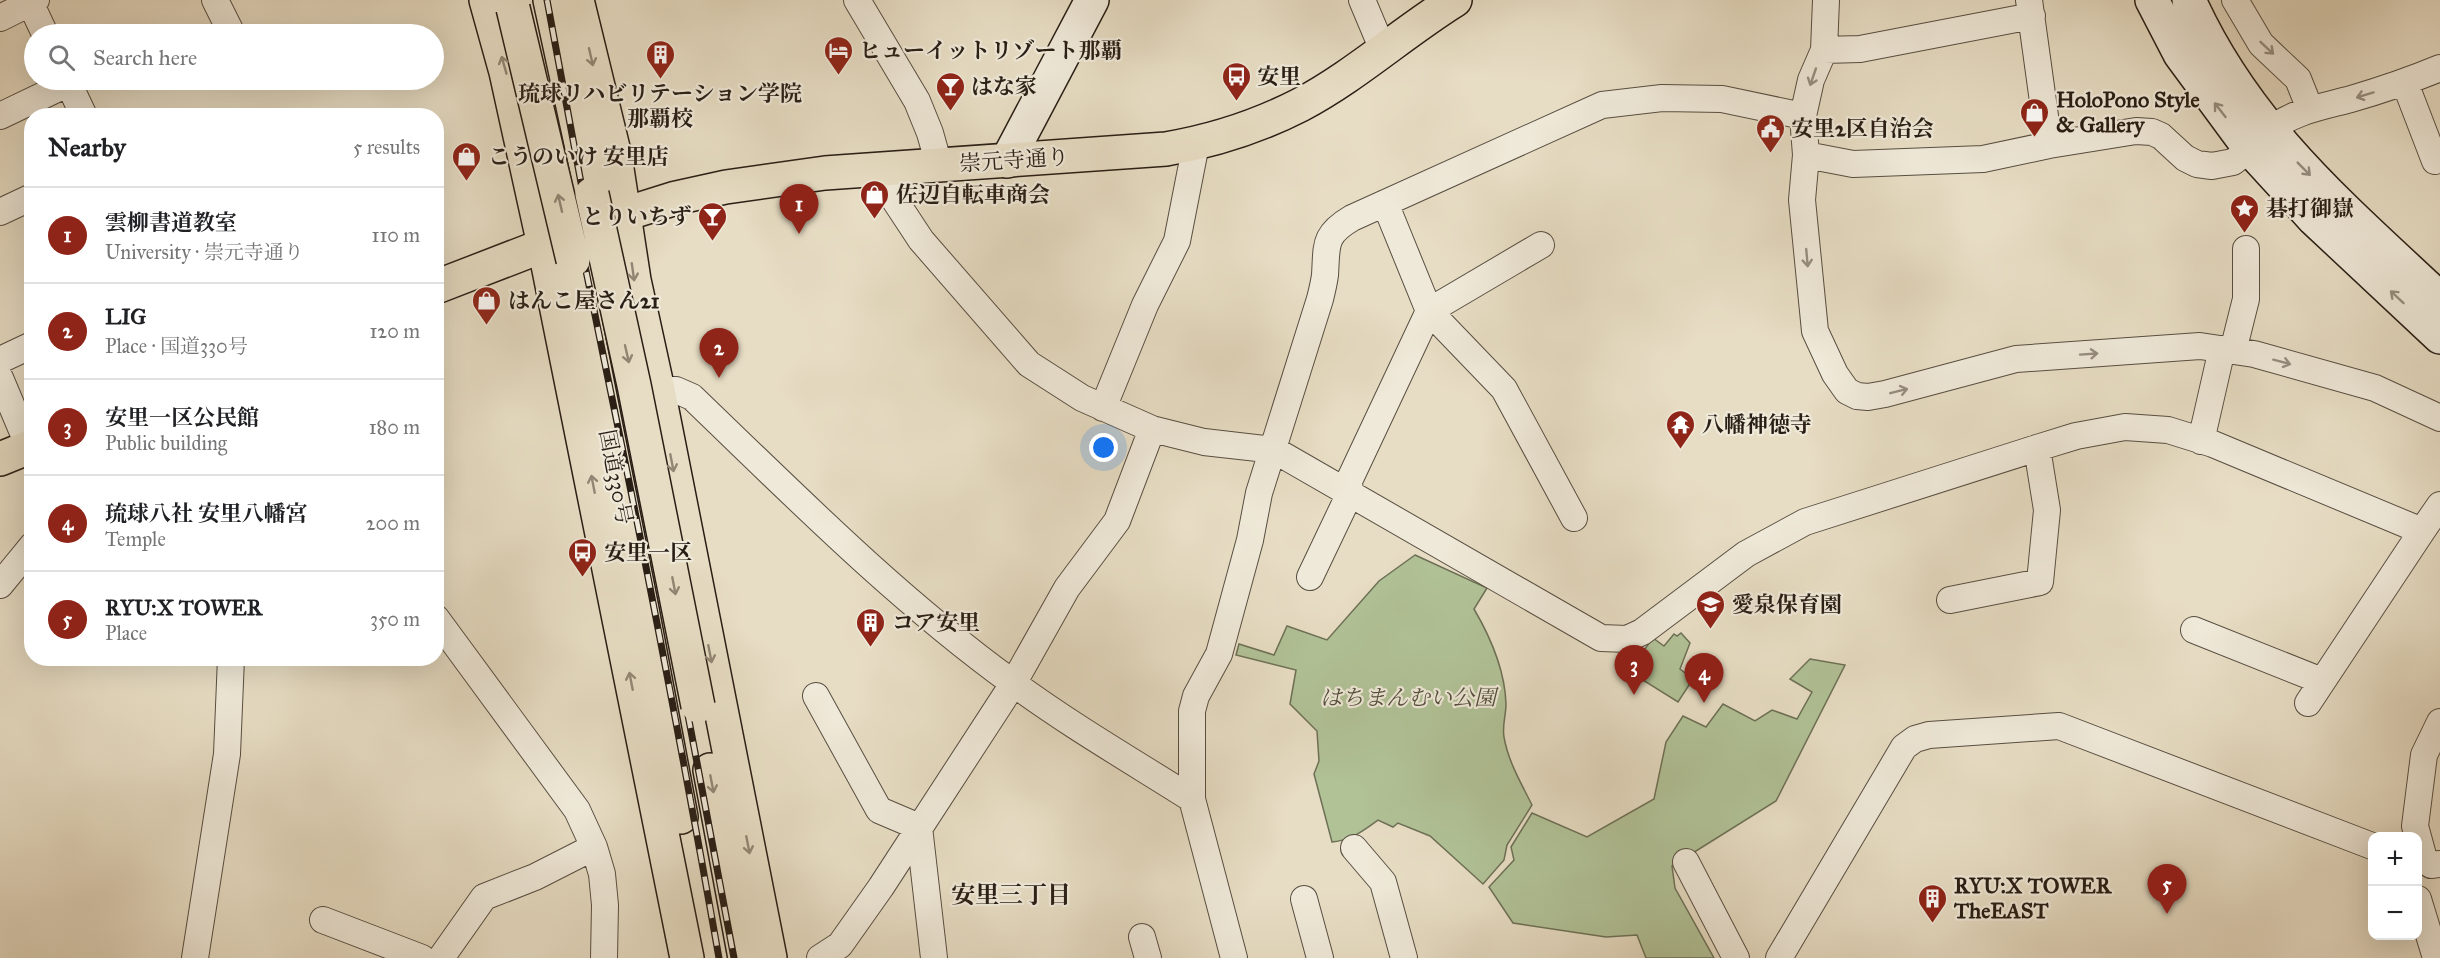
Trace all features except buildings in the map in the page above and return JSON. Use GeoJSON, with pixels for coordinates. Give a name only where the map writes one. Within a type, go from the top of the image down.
{"type":"FeatureCollection","features":[{"type":"Feature","properties":{"kind":"main road"},"geometry":{"type":"LineString","coordinates":[[481,0],[501,10],[506,72],[544,245],[687,958]]}},
{"type":"Feature","properties":{"kind":"main road","name":"国道330号"},"geometry":{"type":"LineString","coordinates":[[550,0],[634,385],[745,958]]}},
{"type":"Feature","properties":{"kind":"main road"},"geometry":{"type":"LineString","coordinates":[[577,0],[615,156],[634,280],[658,390],[770,958]]}},
{"type":"Feature","properties":{"kind":"main road"},"geometry":{"type":"LineString","coordinates":[[1007,161],[1092,0]]}},
{"type":"Feature","properties":{"kind":"main road","name":"崇元寺通り"},"geometry":{"type":"LineString","coordinates":[[444,284],[625,214],[676,198],[746,183],[825,173],[1166,149],[1196,144],[1243,130],[1302,104],[1455,0]]}},
{"type":"Feature","properties":{"kind":"main road"},"geometry":{"type":"LineString","coordinates":[[2152,0],[2180,54],[2259,139],[2333,199],[2440,299]]}},
{"type":"Feature","properties":{"kind":"main road"},"geometry":{"type":"LineString","coordinates":[[2189,0],[2230,75],[2259,139],[2314,219],[2440,337]]}},
{"type":"Feature","properties":{"kind":"main road","name":"国道330号"},"geometry":{"type":"LineString","coordinates":[[501,10],[573,260],[663,713],[706,958]]}},
{"type":"Feature","properties":{"kind":"street"},"geometry":{"type":"LineString","coordinates":[[215,0],[227,24]]}},
{"type":"Feature","properties":{"kind":"street"},"geometry":{"type":"LineString","coordinates":[[857,0],[917,101],[930,133],[939,165]]}},
{"type":"Feature","properties":{"kind":"street"},"geometry":{"type":"LineString","coordinates":[[1362,0],[1383,50]]}},
{"type":"Feature","properties":{"kind":"street"},"geometry":{"type":"LineString","coordinates":[[1826,0],[1824,50],[1811,80],[1803,116],[1806,155],[1802,200],[1815,331],[1834,374],[1847,391],[1857,396],[1868,397],[1886,394],[2016,358],[2200,346],[2254,354],[2375,388],[2440,418]]}},
{"type":"Feature","properties":{"kind":"street"},"geometry":{"type":"LineString","coordinates":[[2235,0],[2250,29],[2261,44],[2298,79],[2310,109]]}},
{"type":"Feature","properties":{"kind":"street"},"geometry":{"type":"LineString","coordinates":[[0,18],[32,1],[41,24]]}},
{"type":"Feature","properties":{"kind":"street"},"geometry":{"type":"LineString","coordinates":[[1824,50],[1860,50],[2031,8],[2049,145]]}},
{"type":"Feature","properties":{"kind":"street"},"geometry":{"type":"LineString","coordinates":[[1806,155],[1854,164],[1983,159],[2049,145],[2136,131],[2152,132],[2161,136],[2185,158],[2197,164],[2212,166],[2233,162],[2283,120],[2310,109],[2405,83],[2440,68]]}},
{"type":"Feature","properties":{"kind":"street"},"geometry":{"type":"LineString","coordinates":[[2405,83],[2435,161],[2440,159]]}},
{"type":"Feature","properties":{"kind":"street"},"geometry":{"type":"LineString","coordinates":[[0,116],[51,90]]}},
{"type":"Feature","properties":{"kind":"street"},"geometry":{"type":"LineString","coordinates":[[72,90],[80,108]]}},
{"type":"Feature","properties":{"kind":"street"},"geometry":{"type":"LineString","coordinates":[[1234,958],[1192,799],[1192,711],[1196,696],[1219,654],[1250,540],[1259,493],[1320,299],[1325,277],[1326,244],[1329,236],[1338,226],[1385,203],[1602,105],[1662,98],[1722,99],[1803,116]]}},
{"type":"Feature","properties":{"kind":"street"},"geometry":{"type":"LineString","coordinates":[[1103,408],[1145,305],[1176,241],[1196,144]]}},
{"type":"Feature","properties":{"kind":"street"},"geometry":{"type":"LineString","coordinates":[[878,169],[894,199],[921,240],[1029,364],[1082,398],[1152,429],[1204,442],[1274,450],[1601,638],[1627,639],[1642,632],[1746,554],[1805,522],[2076,436],[2124,427],[2168,430],[2201,441],[2422,531]]}},
{"type":"Feature","properties":{"kind":"street"},"geometry":{"type":"LineString","coordinates":[[0,212],[24,201]]}},
{"type":"Feature","properties":{"kind":"street"},"geometry":{"type":"LineString","coordinates":[[1385,203],[1429,311],[1504,389],[1574,518]]}},
{"type":"Feature","properties":{"kind":"street"},"geometry":{"type":"LineString","coordinates":[[1310,577],[1350,493],[1349,481],[1429,311],[1540,244]]}},
{"type":"Feature","properties":{"kind":"street"},"geometry":{"type":"LineString","coordinates":[[2201,441],[2246,299],[2246,249]]}},
{"type":"Feature","properties":{"kind":"street"},"geometry":{"type":"LineString","coordinates":[[0,360],[24,349]]}},
{"type":"Feature","properties":{"kind":"street"},"geometry":{"type":"LineString","coordinates":[[0,378],[20,450]]}},
{"type":"Feature","properties":{"kind":"street"},"geometry":{"type":"LineString","coordinates":[[658,390],[676,390],[692,397],[836,535],[917,607],[1013,684],[1192,799]]}},
{"type":"Feature","properties":{"kind":"street"},"geometry":{"type":"LineString","coordinates":[[820,958],[840,945],[881,887],[1013,684],[1067,588],[1117,521],[1152,429]]}},
{"type":"Feature","properties":{"kind":"street"},"geometry":{"type":"LineString","coordinates":[[1950,600],[2040,582],[2047,510],[2037,448]]}},
{"type":"Feature","properties":{"kind":"street"},"geometry":{"type":"LineString","coordinates":[[2308,703],[2440,505]]}},
{"type":"Feature","properties":{"kind":"street"},"geometry":{"type":"LineString","coordinates":[[0,585],[24,556]]}},
{"type":"Feature","properties":{"kind":"street"},"geometry":{"type":"LineString","coordinates":[[444,629],[577,810],[594,847],[602,874],[605,904],[604,958]]}},
{"type":"Feature","properties":{"kind":"street"},"geometry":{"type":"LineString","coordinates":[[2194,630],[2322,681]]}},
{"type":"Feature","properties":{"kind":"street"},"geometry":{"type":"LineString","coordinates":[[195,958],[227,754],[231,666]]}},
{"type":"Feature","properties":{"kind":"street"},"geometry":{"type":"LineString","coordinates":[[816,696],[879,810],[919,827]]}},
{"type":"Feature","properties":{"kind":"street"},"geometry":{"type":"LineString","coordinates":[[2440,722],[2424,755],[2415,826],[2424,859],[2431,865],[2440,864]]}},
{"type":"Feature","properties":{"kind":"street"},"geometry":{"type":"LineString","coordinates":[[1779,958],[1904,747],[1915,739],[1929,735],[2058,726],[2368,844]]}},
{"type":"Feature","properties":{"kind":"street"},"geometry":{"type":"LineString","coordinates":[[919,827],[934,958]]}},
{"type":"Feature","properties":{"kind":"street"},"geometry":{"type":"LineString","coordinates":[[441,958],[484,897],[535,877],[594,847]]}},
{"type":"Feature","properties":{"kind":"street"},"geometry":{"type":"LineString","coordinates":[[1354,848],[1383,882],[1404,958]]}},
{"type":"Feature","properties":{"kind":"street"},"geometry":{"type":"LineString","coordinates":[[1686,862],[1736,958]]}},
{"type":"Feature","properties":{"kind":"street"},"geometry":{"type":"LineString","coordinates":[[1304,899],[1320,958]]}},
{"type":"Feature","properties":{"kind":"street"},"geometry":{"type":"LineString","coordinates":[[2422,912],[2436,958]]}},
{"type":"Feature","properties":{"kind":"street"},"geometry":{"type":"LineString","coordinates":[[323,920],[422,958]]}},
{"type":"Feature","properties":{"kind":"green space","name":"はちまんむい公園"},"geometry":{"type":"Polygon","coordinates":[[[1415,555],[1487,588],[1474,609],[1486,631],[1500,667],[1506,704],[1503,729],[1506,746],[1515,772],[1532,805],[1507,845],[1504,860],[1483,884],[1430,836],[1398,823],[1393,827],[1378,820],[1351,837],[1332,842],[1314,774],[1319,761],[1317,731],[1290,704],[1296,670],[1236,655],[1239,644],[1274,655],[1287,626],[1327,640],[1379,581],[1415,555]]]}},
{"type":"Feature","properties":{"kind":"green space"},"geometry":{"type":"Polygon","coordinates":[[[1681,633],[1690,643],[1680,669],[1693,679],[1678,702],[1638,677],[1647,658],[1641,654],[1653,638],[1664,646],[1674,634],[1677,636],[1681,633]]]}},
{"type":"Feature","properties":{"kind":"green space"},"geometry":{"type":"Polygon","coordinates":[[[1810,659],[1845,665],[1776,801],[1672,866],[1675,888],[1714,958],[1646,958],[1637,935],[1606,937],[1513,923],[1489,887],[1514,860],[1511,847],[1532,813],[1587,837],[1654,799],[1666,742],[1683,716],[1706,727],[1723,704],[1755,721],[1772,710],[1797,719],[1812,692],[1790,679],[1810,659]]]}},
{"type":"Feature","properties":{"kind":"railway"},"geometry":{"type":"LineString","coordinates":[[521,0],[567,181],[635,512],[719,958]]}},
{"type":"Feature","properties":{"kind":"railway"},"geometry":{"type":"LineString","coordinates":[[547,0],[590,231],[673,636],[734,958]]}},
{"type":"Feature","properties":{"kind":"place","name":"ヒューイットリゾート那覇"},"geometry":{"type":"Point","coordinates":[838,76]}},
{"type":"Feature","properties":{"kind":"place","name":"琉球リハビリテーション学院 那覇校"},"geometry":{"type":"Point","coordinates":[660,80]}},
{"type":"Feature","properties":{"kind":"place","name":"安里"},"geometry":{"type":"Point","coordinates":[1236,102]}},
{"type":"Feature","properties":{"kind":"place","name":"はな家"},"geometry":{"type":"Point","coordinates":[950,112]}},
{"type":"Feature","properties":{"kind":"place","name":"HoloPono Style & Gallery"},"geometry":{"type":"Point","coordinates":[2035,138]}},
{"type":"Feature","properties":{"kind":"place","name":"安里2区自治会"},"geometry":{"type":"Point","coordinates":[1770,154]}},
{"type":"Feature","properties":{"kind":"place","name":"こうのいけ 安里店"},"geometry":{"type":"Point","coordinates":[467,182]}},
{"type":"Feature","properties":{"kind":"place","name":"佐辺自転車商会"},"geometry":{"type":"Point","coordinates":[875,220]}},
{"type":"Feature","properties":{"kind":"place","name":"雲柳書道教室"},"geometry":{"type":"Point","coordinates":[799,234]}},
{"type":"Feature","properties":{"kind":"place","name":"碁打御嶽"},"geometry":{"type":"Point","coordinates":[2245,234]}},
{"type":"Feature","properties":{"kind":"place","name":"とりいちず"},"geometry":{"type":"Point","coordinates":[713,242]}},
{"type":"Feature","properties":{"kind":"place","name":"はんこ屋さん21"},"geometry":{"type":"Point","coordinates":[487,326]}},
{"type":"Feature","properties":{"kind":"place","name":"LIG"},"geometry":{"type":"Point","coordinates":[719,378]}},
{"type":"Feature","properties":{"kind":"place","name":"八幡神徳寺"},"geometry":{"type":"Point","coordinates":[1681,450]}},
{"type":"Feature","properties":{"kind":"place","name":"安里一区"},"geometry":{"type":"Point","coordinates":[583,578]}},
{"type":"Feature","properties":{"kind":"place","name":"愛泉保育園"},"geometry":{"type":"Point","coordinates":[1711,630]}},
{"type":"Feature","properties":{"kind":"place","name":"コア安里"},"geometry":{"type":"Point","coordinates":[871,648]}},
{"type":"Feature","properties":{"kind":"place","name":"安里一区公民館"},"geometry":{"type":"Point","coordinates":[1634,695]}},
{"type":"Feature","properties":{"kind":"place","name":"琉球八社 安里八幡宮"},"geometry":{"type":"Point","coordinates":[1704,703]}},
{"type":"Feature","properties":{"kind":"place","name":"RYU:X TOWER"},"geometry":{"type":"Point","coordinates":[2167,914]}},
{"type":"Feature","properties":{"kind":"place","name":"RYU:X TOWER TheEAST"},"geometry":{"type":"Point","coordinates":[1933,924]}},
{"type":"Feature","properties":{"kind":"district","name":"安里三丁目"},"geometry":{"type":"Point","coordinates":[1011,895]}}]}
